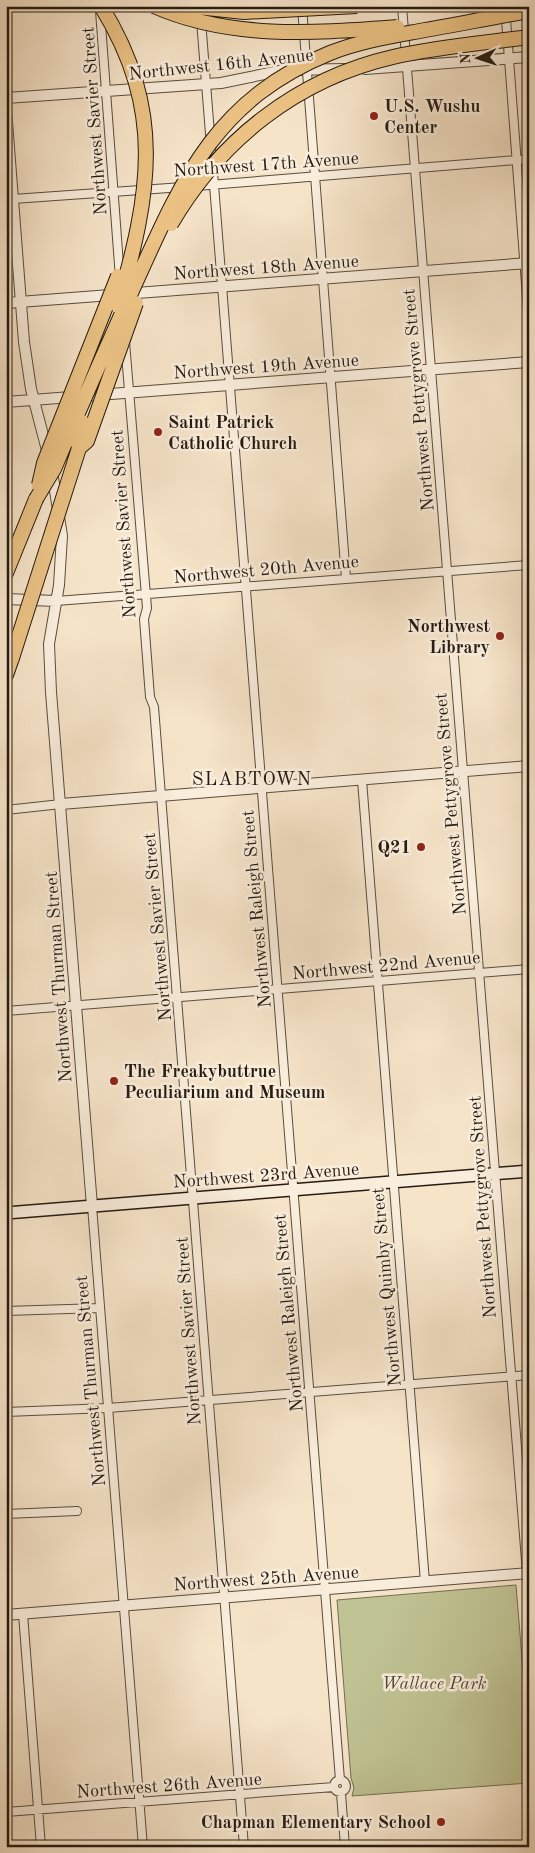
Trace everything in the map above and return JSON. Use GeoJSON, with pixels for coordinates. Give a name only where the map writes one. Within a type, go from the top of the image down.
{"type":"FeatureCollection","features":[{"type":"Feature","properties":{"kind":"highway"},"geometry":{"type":"LineString","coordinates":[[6,675],[79,448],[78,438],[106,348],[136,239],[146,174],[145,122],[138,86],[124,48],[99,6]]}},
{"type":"Feature","properties":{"kind":"highway"},"geometry":{"type":"LineString","coordinates":[[36,500],[44,463],[128,248],[143,187],[144,138],[137,93],[128,65],[99,6]]}},
{"type":"Feature","properties":{"kind":"highway"},"geometry":{"type":"LineString","coordinates":[[154,6],[182,17],[216,26],[282,33],[336,32],[529,17]]}},
{"type":"Feature","properties":{"kind":"highway"},"geometry":{"type":"LineString","coordinates":[[188,6],[244,12],[357,6]]}},
{"type":"Feature","properties":{"kind":"highway"},"geometry":{"type":"LineString","coordinates":[[6,573],[36,500],[54,469],[175,198],[203,150],[225,124],[268,87],[298,68],[331,53],[380,38],[529,11]]}},
{"type":"Feature","properties":{"kind":"highway"},"geometry":{"type":"LineString","coordinates":[[79,448],[87,440],[137,298],[165,236],[205,174],[240,135],[298,94],[338,74],[417,53],[529,37]]}},
{"type":"Feature","properties":{"kind":"main road","name":"Northwest 23rd Avenue"},"geometry":{"type":"LineString","coordinates":[[6,1213],[529,1171]]}},
{"type":"Feature","properties":{"kind":"street","name":"Northwest Savier Street"},"geometry":{"type":"LineString","coordinates":[[99,6],[146,608],[144,619],[150,697],[154,707],[178,997],[244,1847]]}},
{"type":"Feature","properties":{"kind":"street","name":"Northwest Raleigh Street"},"geometry":{"type":"LineString","coordinates":[[200,6],[340,1780]]}},
{"type":"Feature","properties":{"kind":"street"},"geometry":{"type":"LineString","coordinates":[[302,6],[346,578]]}},
{"type":"Feature","properties":{"kind":"street","name":"Northwest Pettygrove Street"},"geometry":{"type":"LineString","coordinates":[[402,6],[529,1598]]}},
{"type":"Feature","properties":{"kind":"street"},"geometry":{"type":"LineString","coordinates":[[504,6],[516,160],[527,263],[529,324]]}},
{"type":"Feature","properties":{"kind":"street","name":"Northwest 16th Avenue"},"geometry":{"type":"LineString","coordinates":[[6,98],[227,82],[276,70],[406,67],[529,57]]}},
{"type":"Feature","properties":{"kind":"street","name":"Northwest Thurman Street"},"geometry":{"type":"LineString","coordinates":[[6,109],[10,200],[27,365],[50,465],[61,526],[61,560],[49,653],[143,1847]]}},
{"type":"Feature","properties":{"kind":"street","name":"Northwest 17th Avenue"},"geometry":{"type":"LineString","coordinates":[[10,200],[529,159]]}},
{"type":"Feature","properties":{"kind":"street","name":"Northwest 18th Avenue"},"geometry":{"type":"LineString","coordinates":[[6,303],[527,263]]}},
{"type":"Feature","properties":{"kind":"street","name":"Northwest 19th Avenue"},"geometry":{"type":"LineString","coordinates":[[6,402],[529,362]]}},
{"type":"Feature","properties":{"kind":"street","name":"Northwest 20th Avenue"},"geometry":{"type":"LineString","coordinates":[[6,599],[56,602],[529,565]]}},
{"type":"Feature","properties":{"kind":"street"},"geometry":{"type":"LineString","coordinates":[[6,810],[161,795],[529,766]]}},
{"type":"Feature","properties":{"kind":"street","name":"Northwest Quimby Street"},"geometry":{"type":"LineString","coordinates":[[362,780],[425,1582]]}},
{"type":"Feature","properties":{"kind":"street","name":"Northwest 22nd Avenue"},"geometry":{"type":"LineString","coordinates":[[6,1011],[529,969]]}},
{"type":"Feature","properties":{"kind":"street"},"geometry":{"type":"LineString","coordinates":[[6,1311],[100,1308]]}},
{"type":"Feature","properties":{"kind":"street"},"geometry":{"type":"LineString","coordinates":[[6,1412],[108,1408],[529,1375]]}},
{"type":"Feature","properties":{"kind":"street"},"geometry":{"type":"LineString","coordinates":[[6,1514],[78,1511]]}},
{"type":"Feature","properties":{"kind":"street","name":"Northwest 25th Avenue"},"geometry":{"type":"LineString","coordinates":[[6,1615],[528,1573]]}},
{"type":"Feature","properties":{"kind":"street"},"geometry":{"type":"LineString","coordinates":[[23,1614],[41,1847]]}},
{"type":"Feature","properties":{"kind":"street"},"geometry":{"type":"LineString","coordinates":[[340,1780],[344,1781],[346,1786],[346,1790],[341,1793],[337,1792],[334,1787],[334,1783],[340,1780]]}},
{"type":"Feature","properties":{"kind":"street","name":"Northwest 26th Avenue"},"geometry":{"type":"LineString","coordinates":[[6,1812],[334,1787]]}},
{"type":"Feature","properties":{"kind":"street"},"geometry":{"type":"LineString","coordinates":[[341,1793],[345,1847]]}},
{"type":"Feature","properties":{"kind":"green space","name":"Wallace Park"},"geometry":{"type":"Polygon","coordinates":[[[516,1585],[529,1744],[529,1783],[352,1796],[354,1788],[351,1778],[337,1600],[516,1585]]]}},
{"type":"Feature","properties":{"kind":"place","name":"U.S. Wushu Center"},"geometry":{"type":"Point","coordinates":[374,116]}},
{"type":"Feature","properties":{"kind":"place","name":"Saint Patrick Catholic Church"},"geometry":{"type":"Point","coordinates":[158,432]}},
{"type":"Feature","properties":{"kind":"place","name":"Northwest Library"},"geometry":{"type":"Point","coordinates":[500,636]}},
{"type":"Feature","properties":{"kind":"place","name":"Q21"},"geometry":{"type":"Point","coordinates":[421,847]}},
{"type":"Feature","properties":{"kind":"place","name":"The Freakybuttrue Peculiarium and Museum"},"geometry":{"type":"Point","coordinates":[114,1081]}},
{"type":"Feature","properties":{"kind":"place","name":"Chapman Elementary School"},"geometry":{"type":"Point","coordinates":[441,1822]}},
{"type":"Feature","properties":{"kind":"district","name":"SLABTOWN"},"geometry":{"type":"Point","coordinates":[252,778]}}]}
